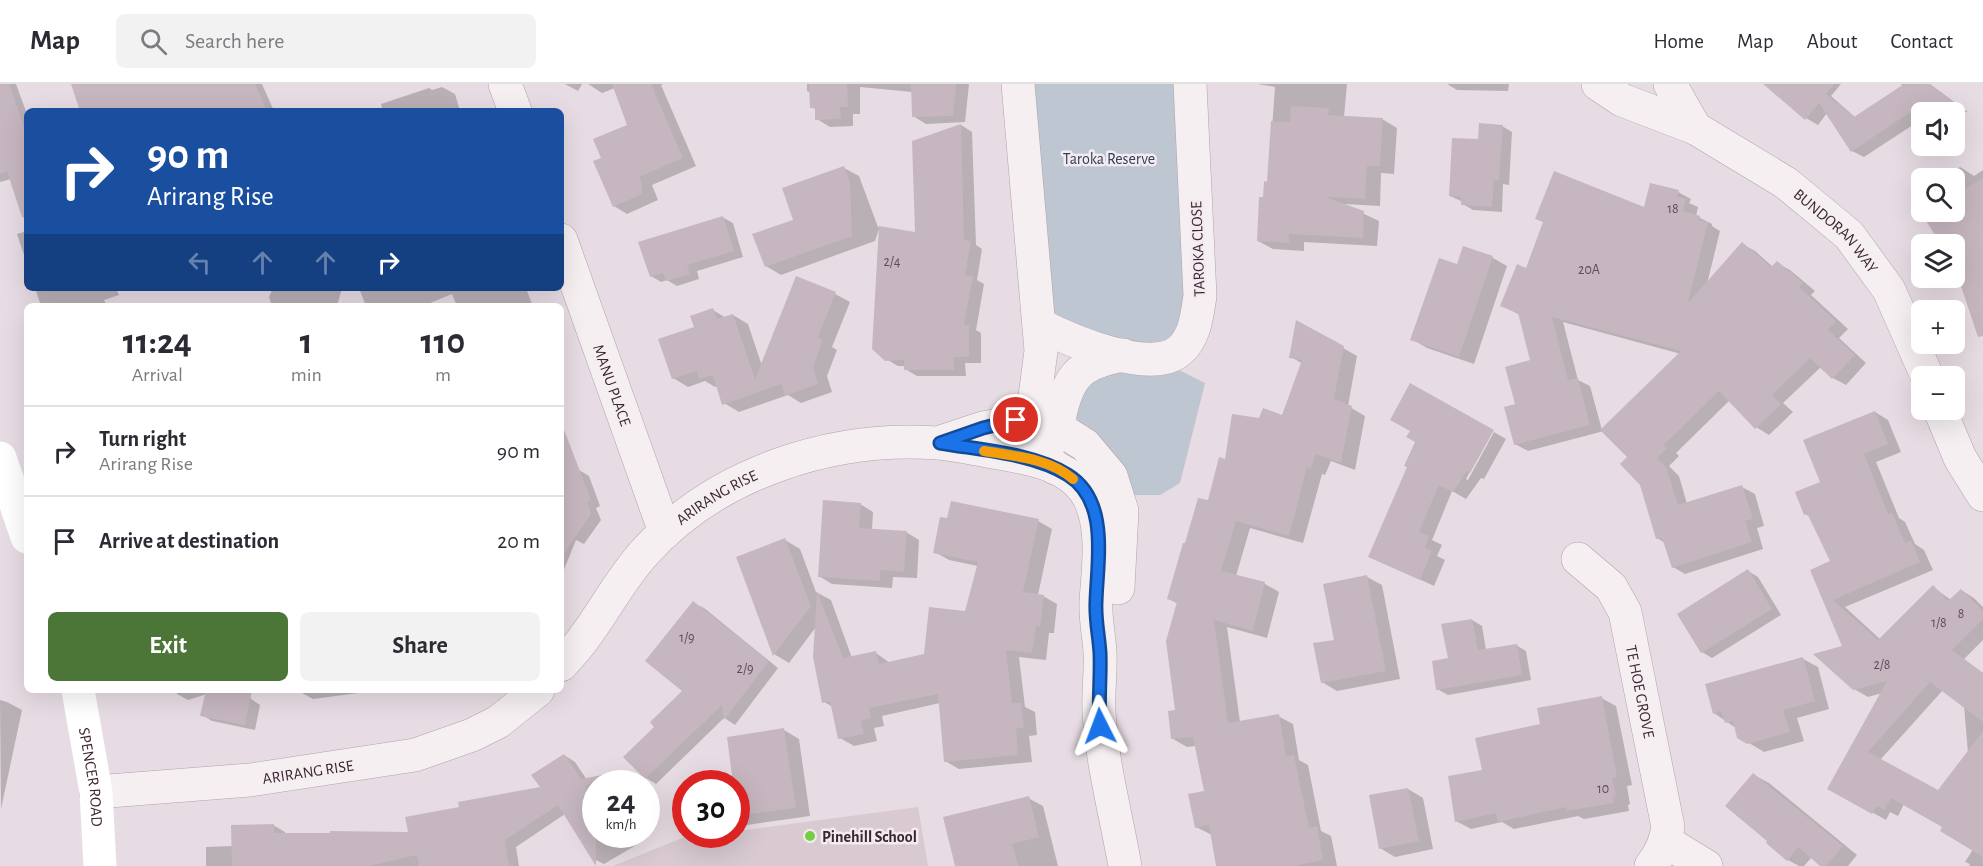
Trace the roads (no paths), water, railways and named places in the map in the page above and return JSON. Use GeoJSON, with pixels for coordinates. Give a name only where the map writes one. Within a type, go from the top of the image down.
{"type":"FeatureCollection","features":[{"type":"Feature","properties":{"kind":"street"},"geometry":{"type":"LineString","coordinates":[[506,84],[514,108]]}},
{"type":"Feature","properties":{"kind":"street"},"geometry":{"type":"LineString","coordinates":[[1018,84],[1032,262],[1040,325],[1043,444]]}},
{"type":"Feature","properties":{"kind":"street","name":"TAROKA CLOSE"},"geometry":{"type":"LineString","coordinates":[[1040,325],[1077,343],[1123,355],[1157,359],[1179,352],[1186,344],[1197,315],[1200,296],[1190,84]]}},
{"type":"Feature","properties":{"kind":"street","name":"BUNDORAN WAY"},"geometry":{"type":"LineString","coordinates":[[1598,84],[1622,100],[1695,128],[1786,183],[1849,235],[1889,290],[1923,366]]}},
{"type":"Feature","properties":{"kind":"street","name":"BUNDORAN WAY"},"geometry":{"type":"LineString","coordinates":[[1670,84],[1695,128]]}},
{"type":"Feature","properties":{"kind":"street","name":"MANU PLACE"},"geometry":{"type":"LineString","coordinates":[[564,248],[665,532]]}},
{"type":"Feature","properties":{"kind":"street","name":"TAROKA CLOSE"},"geometry":{"type":"LineString","coordinates":[[1043,444],[1071,380],[1078,372],[1103,359],[1123,355]]}},
{"type":"Feature","properties":{"kind":"street"},"geometry":{"type":"LineString","coordinates":[[1944,420],[1960,458],[1983,495]]}},
{"type":"Feature","properties":{"kind":"street","name":"ARIRANG RISE"},"geometry":{"type":"LineString","coordinates":[[564,662],[584,639],[626,575],[645,551],[665,532],[693,509],[722,491],[799,457],[865,444],[903,442],[1085,445],[1111,476],[1122,511],[1122,545],[1116,608],[1100,654],[1098,684],[1101,740],[1125,866]]}},
{"type":"Feature","properties":{"kind":"street"},"geometry":{"type":"LineString","coordinates":[[1,464],[24,529]]}},
{"type":"Feature","properties":{"kind":"street","name":"TE HOE GROVE"},"geometry":{"type":"LineString","coordinates":[[1578,559],[1611,587],[1625,612],[1666,810],[1668,827],[1658,854],[1706,866]]}},
{"type":"Feature","properties":{"kind":"street","name":"SPENCER ROAD"},"geometry":{"type":"LineString","coordinates":[[79,693],[96,792],[100,866]]}},
{"type":"Feature","properties":{"kind":"street","name":"ARIRANG RISE"},"geometry":{"type":"LineString","coordinates":[[96,792],[250,780],[416,755],[472,735],[498,722],[534,693]]}},
{"type":"Feature","properties":{"kind":"place","name":"Pinehill School"},"geometry":{"type":"Point","coordinates":[810,836]}},
{"type":"Feature","properties":{"kind":"park label","name":"Taroka Reserve"},"geometry":{"type":"Point","coordinates":[1109,158]}}]}
